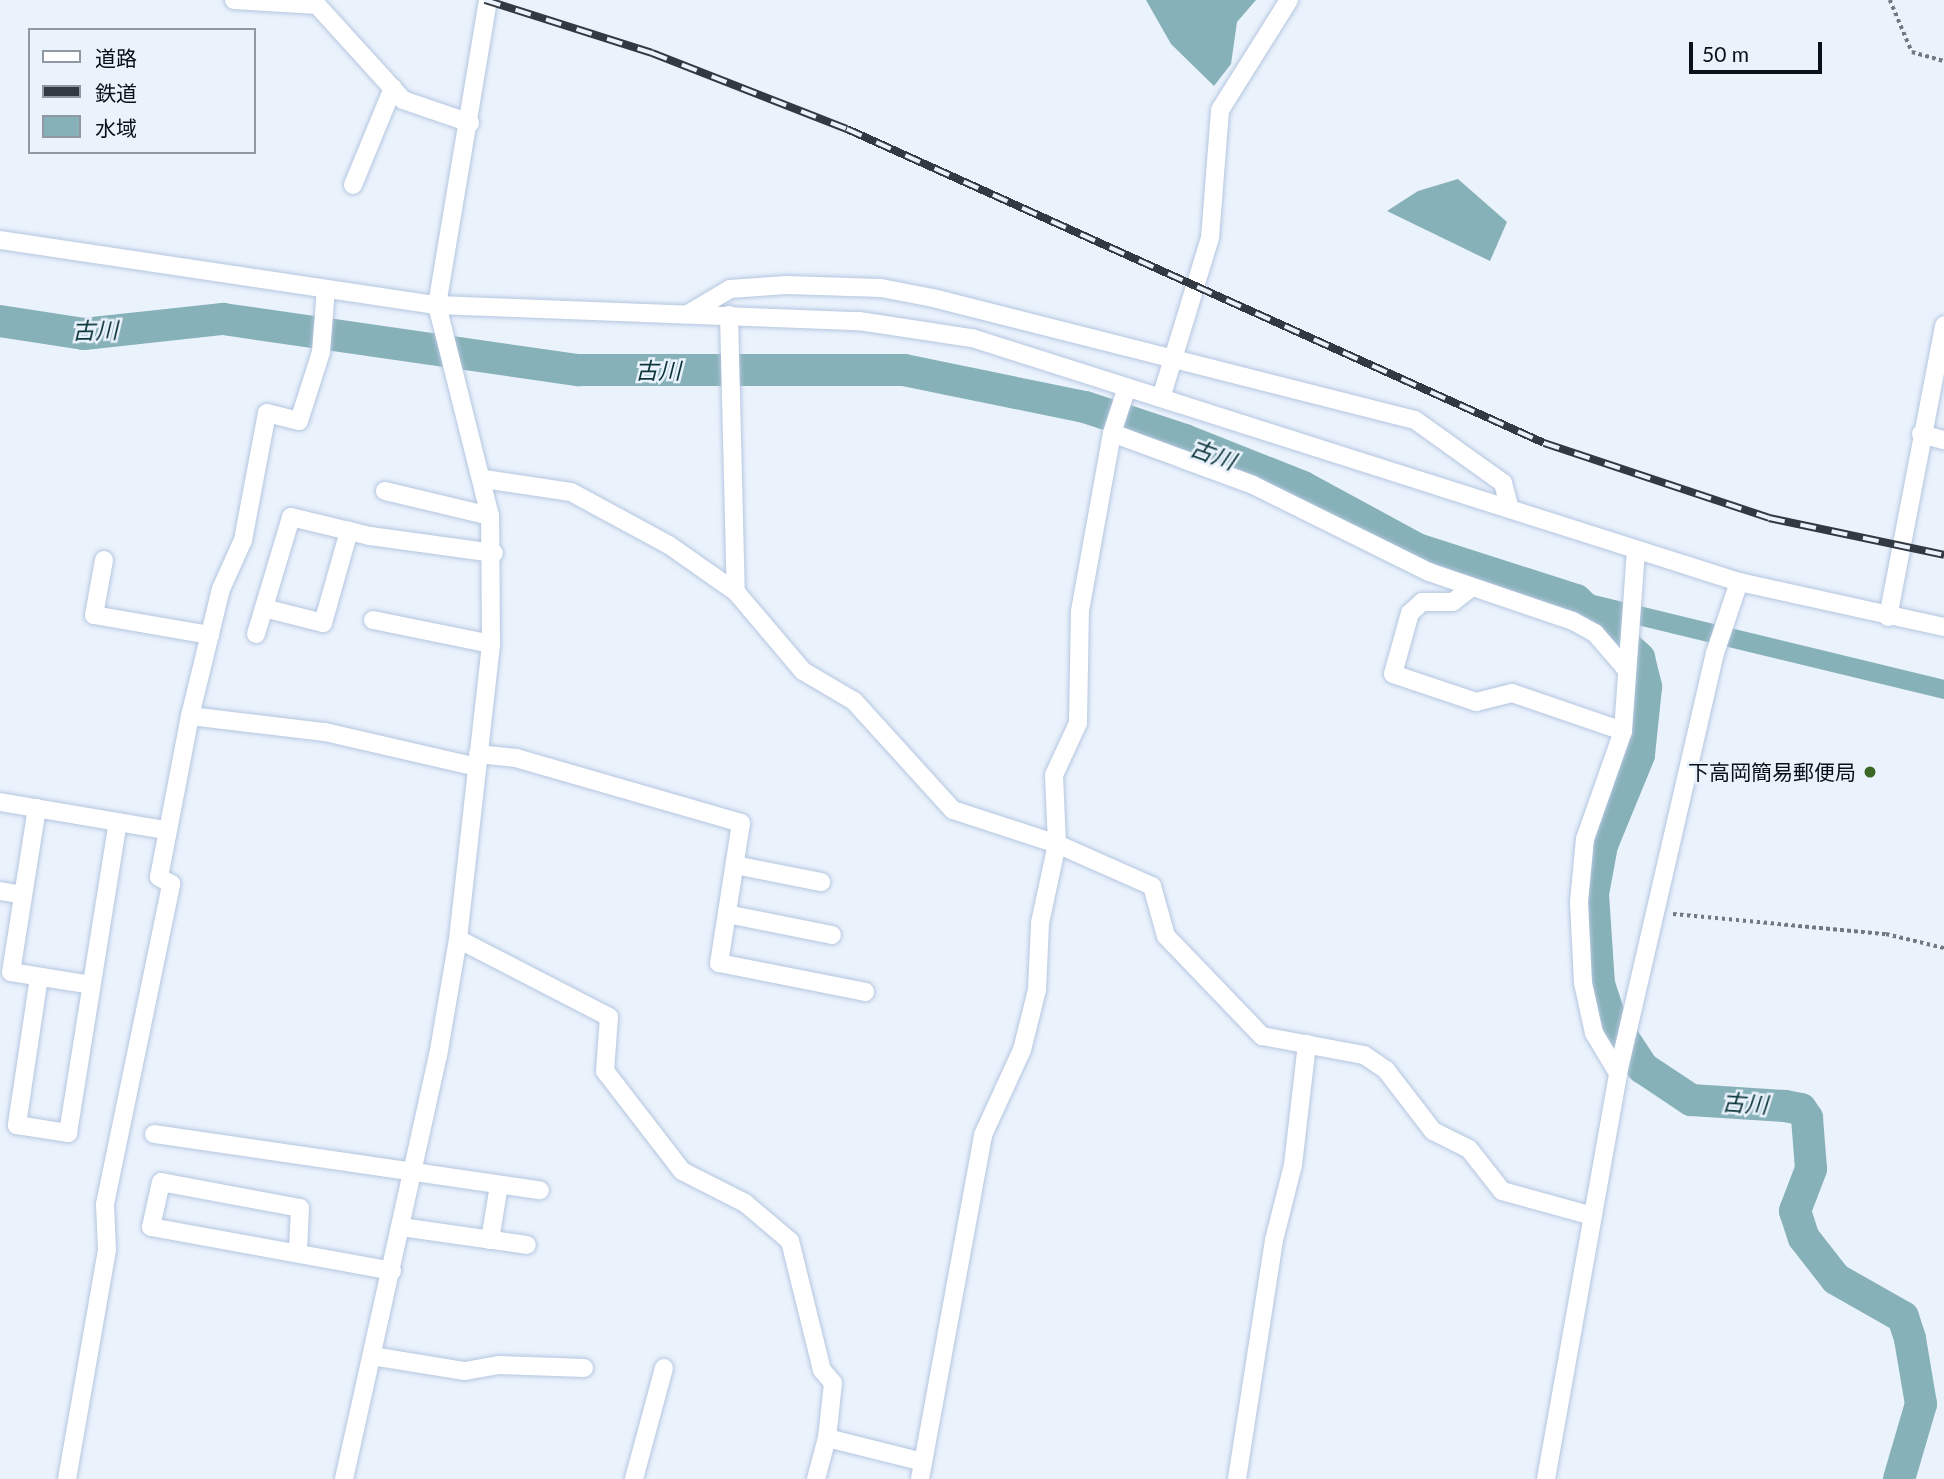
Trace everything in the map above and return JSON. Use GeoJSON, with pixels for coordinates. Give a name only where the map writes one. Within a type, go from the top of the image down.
{"type":"FeatureCollection","features":[{"type":"Feature","properties":{"kind":"street"},"geometry":{"type":"LineString","coordinates":[[234,0],[317,5],[402,100],[470,123]]}},
{"type":"Feature","properties":{"kind":"street"},"geometry":{"type":"LineString","coordinates":[[344,1479],[413,1173],[458,939],[491,644],[494,553],[490,516],[484,479],[451,369],[437,305],[470,123],[488,0]]}},
{"type":"Feature","properties":{"kind":"street"},"geometry":{"type":"LineString","coordinates":[[1161,398],[1214,220],[1213,149],[1220,110],[1289,0]]}},
{"type":"Feature","properties":{"kind":"street"},"geometry":{"type":"LineString","coordinates":[[353,185],[393,88]]}},
{"type":"Feature","properties":{"kind":"street"},"geometry":{"type":"LineString","coordinates":[[0,240],[437,305],[729,315],[916,328],[1124,395],[1161,398],[1739,582],[1888,617],[1944,627]]}},
{"type":"Feature","properties":{"kind":"street"},"geometry":{"type":"LineString","coordinates":[[688,314],[730,289],[881,288],[1174,356],[1415,420],[1503,484],[1510,509]]}},
{"type":"Feature","properties":{"kind":"street"},"geometry":{"type":"LineString","coordinates":[[67,1479],[107,1251],[105,1204],[171,884],[159,877],[190,716],[210,635],[243,540],[267,413],[299,421],[321,352],[326,289]]}},
{"type":"Feature","properties":{"kind":"street"},"geometry":{"type":"LineString","coordinates":[[729,315],[736,592]]}},
{"type":"Feature","properties":{"kind":"street"},"geometry":{"type":"LineString","coordinates":[[1888,617],[1944,325]]}},
{"type":"Feature","properties":{"kind":"street"},"geometry":{"type":"LineString","coordinates":[[827,1438],[921,1470],[983,1135],[1022,1050],[1037,989],[1040,923],[1057,844],[1054,775],[1078,723],[1080,611],[1113,431],[1124,395]]}},
{"type":"Feature","properties":{"kind":"street"},"geometry":{"type":"LineString","coordinates":[[1113,431],[1253,485],[1472,587],[1573,621],[1602,640],[1627,666]]}},
{"type":"Feature","properties":{"kind":"street"},"geometry":{"type":"LineString","coordinates":[[1921,434],[1944,440]]}},
{"type":"Feature","properties":{"kind":"street"},"geometry":{"type":"LineString","coordinates":[[484,479],[571,492],[613,509],[736,592],[803,671],[854,701],[953,810],[1057,844],[1152,886],[1166,936],[1262,1036],[1364,1055],[1386,1070],[1433,1131],[1469,1149],[1502,1191],[1593,1216]]}},
{"type":"Feature","properties":{"kind":"street"},"geometry":{"type":"LineString","coordinates":[[385,491],[490,516]]}},
{"type":"Feature","properties":{"kind":"street"},"geometry":{"type":"LineString","coordinates":[[256,635],[291,517],[349,531],[494,553]]}},
{"type":"Feature","properties":{"kind":"street"},"geometry":{"type":"LineString","coordinates":[[264,608],[323,623],[349,531]]}},
{"type":"Feature","properties":{"kind":"street"},"geometry":{"type":"LineString","coordinates":[[1620,1068],[1594,1033],[1583,983],[1579,902],[1585,839],[1623,731],[1636,550]]}},
{"type":"Feature","properties":{"kind":"street"},"geometry":{"type":"LineString","coordinates":[[104,560],[94,615],[210,635]]}},
{"type":"Feature","properties":{"kind":"street"},"geometry":{"type":"LineString","coordinates":[[1546,1479],[1620,1068],[1653,912],[1715,653],[1739,582]]}},
{"type":"Feature","properties":{"kind":"street"},"geometry":{"type":"LineString","coordinates":[[1472,587],[1452,602],[1422,602],[1410,613],[1393,674],[1476,702],[1512,694],[1623,731]]}},
{"type":"Feature","properties":{"kind":"street"},"geometry":{"type":"LineString","coordinates":[[373,620],[491,644]]}},
{"type":"Feature","properties":{"kind":"street"},"geometry":{"type":"LineString","coordinates":[[190,716],[325,732],[478,760],[516,758],[741,823],[719,963],[865,992]]}},
{"type":"Feature","properties":{"kind":"street"},"geometry":{"type":"LineString","coordinates":[[0,802],[166,830]]}},
{"type":"Feature","properties":{"kind":"street"},"geometry":{"type":"LineString","coordinates":[[37,808],[11,972],[91,985]]}},
{"type":"Feature","properties":{"kind":"street"},"geometry":{"type":"LineString","coordinates":[[39,976],[17,1125],[68,1133],[118,822]]}},
{"type":"Feature","properties":{"kind":"street"},"geometry":{"type":"LineString","coordinates":[[734,865],[821,882]]}},
{"type":"Feature","properties":{"kind":"street"},"geometry":{"type":"LineString","coordinates":[[0,891],[23,895]]}},
{"type":"Feature","properties":{"kind":"street"},"geometry":{"type":"LineString","coordinates":[[727,914],[832,935]]}},
{"type":"Feature","properties":{"kind":"street"},"geometry":{"type":"LineString","coordinates":[[458,939],[609,1017],[605,1071],[682,1171],[745,1203],[790,1241],[822,1370],[833,1383],[827,1438],[816,1479]]}},
{"type":"Feature","properties":{"kind":"street"},"geometry":{"type":"LineString","coordinates":[[1237,1479],[1274,1240],[1293,1165],[1307,1044]]}},
{"type":"Feature","properties":{"kind":"street"},"geometry":{"type":"LineString","coordinates":[[154,1134],[540,1190]]}},
{"type":"Feature","properties":{"kind":"street"},"geometry":{"type":"LineString","coordinates":[[299,1251],[300,1208],[161,1182],[151,1227],[291,1256],[299,1251],[392,1271]]}},
{"type":"Feature","properties":{"kind":"street"},"geometry":{"type":"LineString","coordinates":[[490,1240],[499,1185]]}},
{"type":"Feature","properties":{"kind":"street"},"geometry":{"type":"LineString","coordinates":[[401,1227],[527,1245]]}},
{"type":"Feature","properties":{"kind":"street"},"geometry":{"type":"LineString","coordinates":[[372,1356],[465,1370],[499,1365],[584,1368]]}},
{"type":"Feature","properties":{"kind":"street"},"geometry":{"type":"LineString","coordinates":[[634,1479],[664,1368]]}},
{"type":"Feature","properties":{"kind":"path"},"geometry":{"type":"LineString","coordinates":[[1890,0],[1912,52],[1944,61]]}},
{"type":"Feature","properties":{"kind":"path"},"geometry":{"type":"LineString","coordinates":[[1653,912],[1886,934],[1944,948]]}},
{"type":"Feature","properties":{"kind":"water"},"geometry":{"type":"Polygon","coordinates":[[[1146,0],[1256,0],[1237,22],[1231,64],[1214,86],[1171,44],[1146,0]]]}},
{"type":"Feature","properties":{"kind":"water"},"geometry":{"type":"Polygon","coordinates":[[[1458,179],[1507,222],[1490,261],[1387,211],[1418,191],[1458,179]]]}},
{"type":"Feature","properties":{"kind":"waterway","name":"古川"},"geometry":{"type":"LineString","coordinates":[[0,321],[84,334],[223,319],[579,370],[904,370],[1085,407],[1185,440],[1303,487],[1417,549],[1576,600],[1639,658],[1646,687],[1639,755],[1602,845],[1593,894],[1599,984],[1610,1018],[1643,1068],[1691,1100],[1785,1106],[1801,1109],[1807,1118],[1811,1169],[1795,1211],[1804,1238],[1836,1279],[1903,1317],[1910,1339],[1921,1404],[1899,1479]]}},
{"type":"Feature","properties":{"kind":"waterway"},"geometry":{"type":"LineString","coordinates":[[1576,600],[1944,689]]}},
{"type":"Feature","properties":{"kind":"railway"},"geometry":{"type":"LineString","coordinates":[[485,0],[652,53],[847,129],[1544,443],[1769,518],[1944,555]]}},
{"type":"Feature","properties":{"kind":"place","name":"下高岡簡易郵便局"},"geometry":{"type":"Point","coordinates":[1870,772]}}]}
